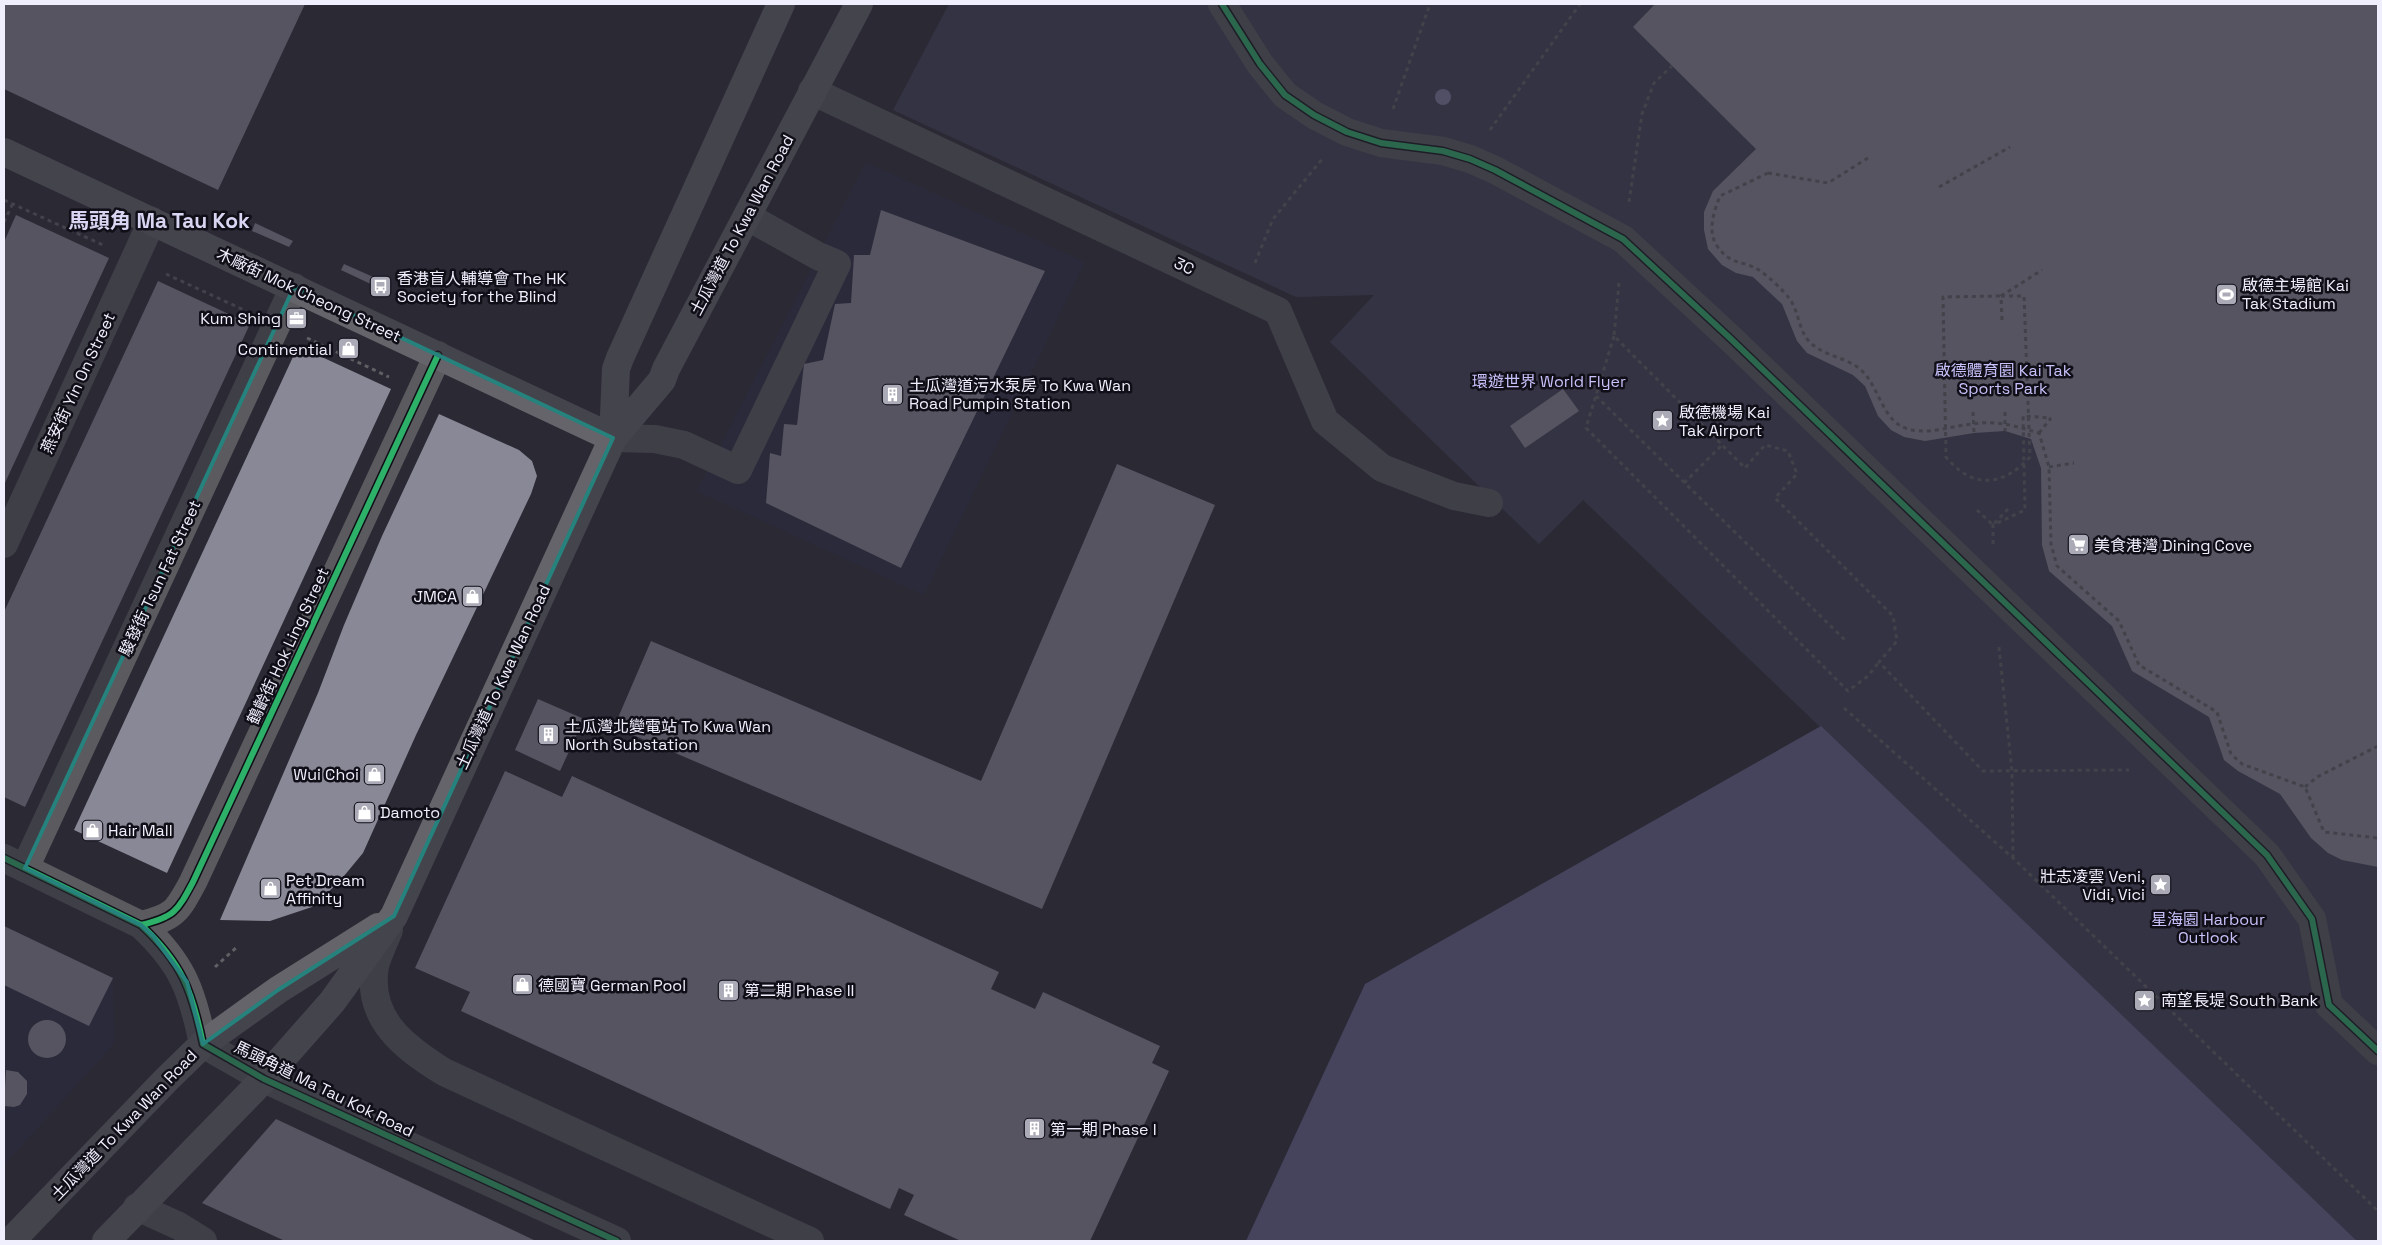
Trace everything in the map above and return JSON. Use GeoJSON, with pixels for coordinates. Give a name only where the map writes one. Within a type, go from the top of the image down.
{"type":"FeatureCollection","features":[{"type":"Feature","properties":{"kind":"main road","name":"土瓜灣道 To Kwa Wan Road"},"geometry":{"type":"LineString","coordinates":[[613,438],[616,369],[780,4]]}},
{"type":"Feature","properties":{"kind":"main road","name":"土瓜灣道 To Kwa Wan Road"},"geometry":{"type":"LineString","coordinates":[[106,1241],[137,1207],[264,1079],[332,1002],[394,916],[613,438],[662,380],[666,369],[859,4]]}},
{"type":"Feature","properties":{"kind":"main road","name":"木廠街 Mok Cheong Street"},"geometry":{"type":"LineString","coordinates":[[6,160],[152,222],[294,287],[613,438]]}},
{"type":"Feature","properties":{"kind":"main road","name":"土瓜灣道 To Kwa Wan Road"},"geometry":{"type":"LineString","coordinates":[[11,1241],[203,1044],[278,990],[327,961],[394,916]]}},
{"type":"Feature","properties":{"kind":"street"},"geometry":{"type":"LineString","coordinates":[[1222,4],[1255,56],[1285,95],[1314,116],[1347,132],[1381,143],[1443,151],[1470,159],[1495,170],[1623,239],[1731,338],[1994,594],[2267,855],[2312,919],[2329,1005],[2378,1050]]}},
{"type":"Feature","properties":{"kind":"street","name":"3C"},"geometry":{"type":"LineString","coordinates":[[812,91],[1278,311],[1325,421],[1382,468],[1454,496],[1489,503]]}},
{"type":"Feature","properties":{"kind":"street"},"geometry":{"type":"LineString","coordinates":[[613,438],[654,439],[684,444],[738,470],[837,264],[818,256],[748,217]]}},
{"type":"Feature","properties":{"kind":"street","name":"燕安街 Yin On Street"},"geometry":{"type":"LineString","coordinates":[[4,544],[152,222]]}},
{"type":"Feature","properties":{"kind":"street","name":"駿發街 Tsun Fat Street"},"geometry":{"type":"LineString","coordinates":[[15,863],[294,287]]}},
{"type":"Feature","properties":{"kind":"street","name":"鶴齡街 Hok Ling Street"},"geometry":{"type":"LineString","coordinates":[[141,925],[166,919],[180,906],[193,882],[438,355]]}},
{"type":"Feature","properties":{"kind":"street"},"geometry":{"type":"LineString","coordinates":[[15,863],[141,925],[173,958],[186,982],[197,1015],[203,1044]]}},
{"type":"Feature","properties":{"kind":"street"},"geometry":{"type":"LineString","coordinates":[[394,916],[375,966],[374,997],[383,1017],[396,1038],[414,1054],[444,1072],[810,1241]]}},
{"type":"Feature","properties":{"kind":"street","name":"馬頭角道 Ma Tau Kok Road"},"geometry":{"type":"LineString","coordinates":[[203,1044],[264,1079],[617,1241]]}},
{"type":"Feature","properties":{"kind":"street"},"geometry":{"type":"LineString","coordinates":[[137,1207],[179,1226],[203,1241]]}},
{"type":"Feature","properties":{"kind":"path"},"geometry":{"type":"LineString","coordinates":[[1381,143],[1430,4]]}},
{"type":"Feature","properties":{"kind":"path"},"geometry":{"type":"LineString","coordinates":[[1470,159],[1580,4]]}},
{"type":"Feature","properties":{"kind":"path"},"geometry":{"type":"LineString","coordinates":[[1614,336],[1745,468],[1766,445],[1788,451],[1797,474],[1775,498],[1893,616],[1897,641],[1868,676],[1848,691],[1586,428],[1614,336],[1623,239],[1642,114],[1654,83],[1672,66]]}},
{"type":"Feature","properties":{"kind":"path"},"geometry":{"type":"LineString","coordinates":[[1253,268],[1260,246],[1273,219],[1347,132]]}},
{"type":"Feature","properties":{"kind":"path"},"geometry":{"type":"LineString","coordinates":[[1939,187],[2010,147]]}},
{"type":"Feature","properties":{"kind":"path"},"geometry":{"type":"LineString","coordinates":[[1871,156],[1828,183],[1768,173],[1720,196],[1712,214],[1716,245],[1727,258],[1758,269],[1790,299],[1804,337],[1813,346],[1858,368],[1872,380],[1886,412],[1907,429],[1924,432],[1974,423],[2006,422],[2038,433]]}},
{"type":"Feature","properties":{"kind":"path"},"geometry":{"type":"LineString","coordinates":[[4,200],[422,392]]}},
{"type":"Feature","properties":{"kind":"path"},"geometry":{"type":"LineString","coordinates":[[4,222],[13,203]]}},
{"type":"Feature","properties":{"kind":"path"},"geometry":{"type":"LineString","coordinates":[[2001,296],[2024,296],[2030,457],[2018,470],[2004,478],[1989,480],[1970,478],[1957,470],[1946,457],[1943,297],[2001,296],[2042,270]]}},
{"type":"Feature","properties":{"kind":"path"},"geometry":{"type":"LineString","coordinates":[[2001,296],[2002,320]]}},
{"type":"Feature","properties":{"kind":"path"},"geometry":{"type":"LineString","coordinates":[[1595,396],[1847,642]]}},
{"type":"Feature","properties":{"kind":"path"},"geometry":{"type":"LineString","coordinates":[[1973,412],[1974,433]]}},
{"type":"Feature","properties":{"kind":"path"},"geometry":{"type":"LineString","coordinates":[[2005,412],[2006,431]]}},
{"type":"Feature","properties":{"kind":"path"},"geometry":{"type":"LineString","coordinates":[[1993,525],[2025,510],[2024,416],[2051,418],[2038,433]]}},
{"type":"Feature","properties":{"kind":"path"},"geometry":{"type":"LineString","coordinates":[[2038,433],[2049,467],[2051,544],[2057,566],[2119,621],[2139,665],[2217,712],[2231,754],[2242,764],[2305,787],[2324,832],[2378,838]]}},
{"type":"Feature","properties":{"kind":"path"},"geometry":{"type":"LineString","coordinates":[[1684,483],[1722,444]]}},
{"type":"Feature","properties":{"kind":"path"},"geometry":{"type":"LineString","coordinates":[[2049,467],[2074,463]]}},
{"type":"Feature","properties":{"kind":"path"},"geometry":{"type":"LineString","coordinates":[[2008,508],[1993,525],[1994,594],[2012,772],[2013,858]]}},
{"type":"Feature","properties":{"kind":"path"},"geometry":{"type":"LineString","coordinates":[[1977,510],[1993,525]]}},
{"type":"Feature","properties":{"kind":"path"},"geometry":{"type":"LineString","coordinates":[[1879,662],[1983,771],[2177,769]]}},
{"type":"Feature","properties":{"kind":"path"},"geometry":{"type":"LineString","coordinates":[[1844,708],[2013,858],[2378,1211]]}},
{"type":"Feature","properties":{"kind":"path"},"geometry":{"type":"LineString","coordinates":[[2305,787],[2317,777],[2378,746]]}},
{"type":"Feature","properties":{"kind":"path"},"geometry":{"type":"LineString","coordinates":[[2375,1208],[2378,1204]]}},
{"type":"Feature","properties":{"kind":"highlighted area"},"geometry":{"type":"Polygon","coordinates":[[[294,287],[613,438],[394,916],[278,990],[203,1044],[187,982],[154,937],[141,925],[25,868],[294,287]]]}},
{"type":"Feature","properties":{"kind":"shaded area","name":"土瓜灣道污水泵房 To Kwa Wan Road Pumpin Station"},"geometry":{"type":"Polygon","coordinates":[[[866,162],[1085,262],[924,595],[697,491],[866,162]]]}},
{"type":"Feature","properties":{"kind":"shaded area"},"geometry":{"type":"Polygon","coordinates":[[[1821,726],[2357,1241],[1246,1241],[1365,984],[1821,726]]]}},
{"type":"Feature","properties":{"kind":"shaded area"},"geometry":{"type":"Polygon","coordinates":[[[4,926],[113,978],[114,1044],[4,1165],[4,926]]]}},
{"type":"Feature","properties":{"kind":"green space","name":"啟德體育園 Kai Tak Sports Park"},"geometry":{"type":"Polygon","coordinates":[[[949,4],[2378,4],[2378,1241],[2357,1241],[1583,500],[1539,544],[1330,342],[1374,295],[1296,297],[893,110],[949,4]]]}},
{"type":"Feature","properties":{"kind":"building"},"geometry":{"type":"Polygon","coordinates":[[[4,4],[305,4],[218,190],[4,89],[4,4]]]}},
{"type":"Feature","properties":{"kind":"building"},"geometry":{"type":"Polygon","coordinates":[[[1655,4],[2378,4],[2378,867],[2342,860],[2328,853],[2311,838],[2280,794],[2238,771],[2224,760],[2209,717],[2132,671],[2112,626],[2049,571],[2042,545],[2041,468],[2031,439],[2005,431],[1974,433],[1925,441],[1904,437],[1891,430],[1878,416],[1865,386],[1853,375],[1807,353],[1797,341],[1782,304],[1753,277],[1736,273],[1722,265],[1708,249],[1704,230],[1704,212],[1713,191],[1756,149],[1633,27],[1655,4]]]}},
{"type":"Feature","properties":{"kind":"building","name":"土瓜灣道污水泵房 To Kwa Wan Road Pumpin Station"},"geometry":{"type":"Polygon","coordinates":[[[881,210],[1045,271],[901,568],[766,503],[770,453],[781,456],[784,424],[797,425],[804,364],[823,360],[835,304],[851,303],[854,255],[870,255],[881,210]]]}},
{"type":"Feature","properties":{"kind":"building"},"geometry":{"type":"Polygon","coordinates":[[[16,215],[109,258],[4,485],[4,242],[16,215]]]}},
{"type":"Feature","properties":{"kind":"building"},"geometry":{"type":"Polygon","coordinates":[[[255,223],[293,241],[289,247],[252,231],[255,223]]]}},
{"type":"Feature","properties":{"kind":"building"},"geometry":{"type":"Polygon","coordinates":[[[344,264],[380,280],[377,287],[341,270],[344,264]]]}},
{"type":"Feature","properties":{"kind":"building"},"geometry":{"type":"Polygon","coordinates":[[[158,281],[250,324],[25,807],[4,797],[4,612],[158,281]]]}},
{"type":"Feature","properties":{"kind":"building"},"geometry":{"type":"Polygon","coordinates":[[[298,346],[391,389],[167,873],[74,830],[298,346]]]}},
{"type":"Feature","properties":{"kind":"building"},"geometry":{"type":"Polygon","coordinates":[[[1563,389],[1579,411],[1525,448],[1510,426],[1563,389]]]}},
{"type":"Feature","properties":{"kind":"building"},"geometry":{"type":"Polygon","coordinates":[[[439,414],[519,450],[532,461],[537,476],[531,494],[416,735],[363,853],[339,882],[312,907],[270,921],[220,920],[318,693],[344,625],[382,536],[439,414]]]}},
{"type":"Feature","properties":{"kind":"building"},"geometry":{"type":"Polygon","coordinates":[[[1117,464],[1215,505],[1042,909],[614,727],[651,641],[981,781],[1117,464]]]}},
{"type":"Feature","properties":{"kind":"building","name":"土瓜灣北變電站 To Kwa Wan North Substation"},"geometry":{"type":"Polygon","coordinates":[[[538,699],[584,719],[560,771],[515,750],[538,699]]]}},
{"type":"Feature","properties":{"kind":"building","name":"第二期 Phase II"},"geometry":{"type":"Polygon","coordinates":[[[505,771],[562,797],[572,776],[999,972],[991,989],[1035,1009],[1043,992],[1160,1046],[1152,1063],[1169,1071],[1090,1241],[961,1241],[904,1215],[914,1195],[899,1188],[890,1209],[461,1011],[470,992],[415,968],[505,771]]]}},
{"type":"Feature","properties":{"kind":"building"},"geometry":{"type":"Polygon","coordinates":[[[4,926],[113,978],[89,1026],[4,985],[4,926]]]}},
{"type":"Feature","properties":{"kind":"building"},"geometry":{"type":"Polygon","coordinates":[[[47,1020],[60,1026],[66,1039],[60,1052],[47,1058],[34,1052],[28,1039],[34,1026],[47,1020]]]}},
{"type":"Feature","properties":{"kind":"building"},"geometry":{"type":"Polygon","coordinates":[[[6,1070],[18,1072],[27,1081],[27,1094],[20,1105],[14,1107],[4,1106],[6,1070]]]}},
{"type":"Feature","properties":{"kind":"building"},"geometry":{"type":"Polygon","coordinates":[[[276,1119],[536,1241],[285,1241],[202,1203],[276,1119]]]}},
{"type":"Feature","properties":{"kind":"cycle path"},"geometry":{"type":"LineString","coordinates":[[1222,4],[1260,64],[1285,95],[1314,115],[1347,132],[1381,143],[1443,151],[1470,159],[1495,170],[1623,239],[1731,339],[2267,855],[2312,919],[2329,1005],[2378,1051]]}},
{"type":"Feature","properties":{"kind":"cycle path"},"geometry":{"type":"LineString","coordinates":[[141,925],[161,919],[173,912],[183,900],[193,882],[438,355]]}},
{"type":"Feature","properties":{"kind":"cycle path"},"geometry":{"type":"LineString","coordinates":[[4,858],[141,925],[166,952],[183,978],[194,1008],[203,1044],[264,1079],[617,1241]]}},
{"type":"Feature","properties":{"kind":"place","name":"香港盲人輔導會 The HK Society for the Blind"},"geometry":{"type":"Point","coordinates":[381,287]}},
{"type":"Feature","properties":{"kind":"place","name":"啟德主場館 Kai Tak Stadium"},"geometry":{"type":"Point","coordinates":[2226,294]}},
{"type":"Feature","properties":{"kind":"place","name":"Kum Shing"},"geometry":{"type":"Point","coordinates":[297,318]}},
{"type":"Feature","properties":{"kind":"place","name":"Continential"},"geometry":{"type":"Point","coordinates":[348,349]}},
{"type":"Feature","properties":{"kind":"place","name":"土瓜灣道污水泵房 To Kwa Wan Road Pumpin Station"},"geometry":{"type":"Point","coordinates":[893,394]}},
{"type":"Feature","properties":{"kind":"place","name":"啟德機場 Kai Tak Airport"},"geometry":{"type":"Point","coordinates":[1663,421]}},
{"type":"Feature","properties":{"kind":"place","name":"美食港灣 Dining Cove"},"geometry":{"type":"Point","coordinates":[2078,545]}},
{"type":"Feature","properties":{"kind":"place","name":"JMCA"},"geometry":{"type":"Point","coordinates":[473,596]}},
{"type":"Feature","properties":{"kind":"place","name":"土瓜灣北變電站 To Kwa Wan North Substation"},"geometry":{"type":"Point","coordinates":[549,735]}},
{"type":"Feature","properties":{"kind":"place","name":"Wui Choi"},"geometry":{"type":"Point","coordinates":[375,774]}},
{"type":"Feature","properties":{"kind":"place","name":"Damoto"},"geometry":{"type":"Point","coordinates":[364,812]}},
{"type":"Feature","properties":{"kind":"place","name":"Hair Mall"},"geometry":{"type":"Point","coordinates":[92,830]}},
{"type":"Feature","properties":{"kind":"place","name":"壯志凌雲 Veni, Vidi, Vici"},"geometry":{"type":"Point","coordinates":[2161,885]}},
{"type":"Feature","properties":{"kind":"place","name":"Pet Dream Affinity"},"geometry":{"type":"Point","coordinates":[270,889]}},
{"type":"Feature","properties":{"kind":"place","name":"德國寶 German Pool"},"geometry":{"type":"Point","coordinates":[522,985]}},
{"type":"Feature","properties":{"kind":"place","name":"第二期 Phase II"},"geometry":{"type":"Point","coordinates":[728,990]}},
{"type":"Feature","properties":{"kind":"place","name":"南望長堤 South Bank"},"geometry":{"type":"Point","coordinates":[2145,1000]}},
{"type":"Feature","properties":{"kind":"place","name":"第一期 Phase I"},"geometry":{"type":"Point","coordinates":[1034,1129]}},
{"type":"Feature","properties":{"kind":"district","name":"馬頭角 Ma Tau Kok"},"geometry":{"type":"Point","coordinates":[159,220]}},
{"type":"Feature","properties":{"kind":"park label","name":"環遊世界 World Flyer"},"geometry":{"type":"Point","coordinates":[1549,381]}},
{"type":"Feature","properties":{"kind":"park label","name":"星海園 Harbour Outlook"},"geometry":{"type":"Point","coordinates":[2208,928]}}]}
